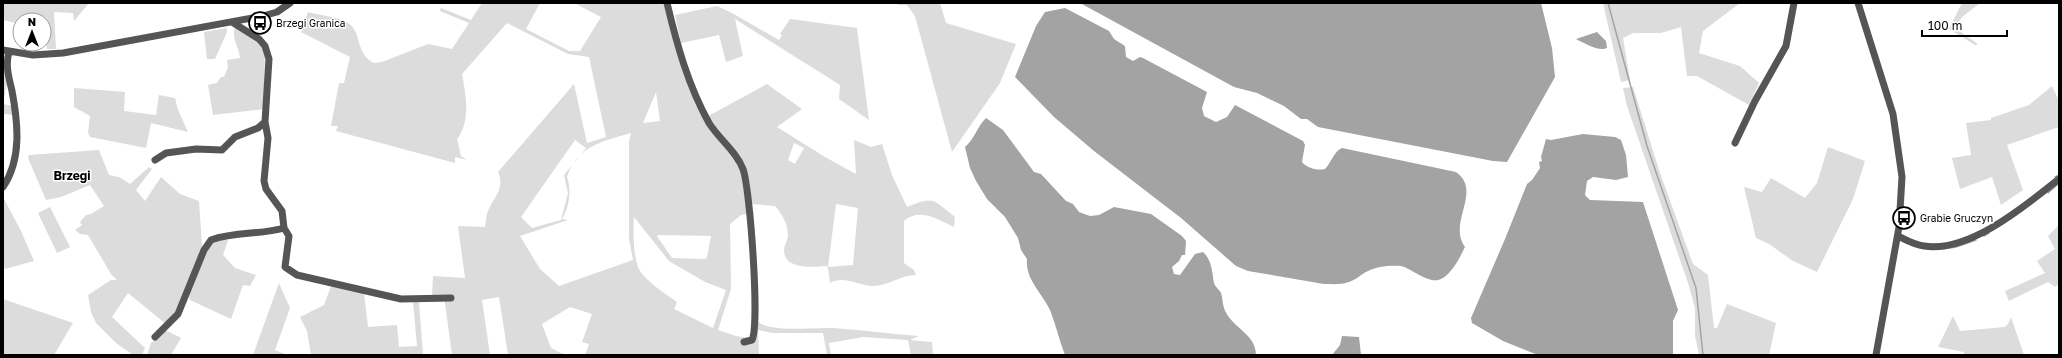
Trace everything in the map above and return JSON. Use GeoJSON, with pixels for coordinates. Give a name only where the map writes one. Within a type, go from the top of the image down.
{"type":"FeatureCollection","features":[{"type":"Feature","properties":{"kind":"street"},"geometry":{"type":"LineString","coordinates":[[3,187],[10,177],[13,166],[18,126],[6,51],[33,55],[57,54],[232,22],[277,12],[290,3]]}},
{"type":"Feature","properties":{"kind":"street"},"geometry":{"type":"LineString","coordinates":[[668,3],[681,56],[692,85],[710,124],[741,163],[746,180],[753,260],[755,322],[754,336],[752,340],[744,342]]}},
{"type":"Feature","properties":{"kind":"street"},"geometry":{"type":"LineString","coordinates":[[1735,143],[1755,101],[1786,46],[1794,3]]}},
{"type":"Feature","properties":{"kind":"street"},"geometry":{"type":"LineString","coordinates":[[1858,3],[1896,130],[1903,187],[1898,236],[1876,355]]}},
{"type":"Feature","properties":{"kind":"street"},"geometry":{"type":"LineString","coordinates":[[232,22],[259,39],[267,52],[269,67],[265,122],[268,138],[265,184],[282,211],[284,228],[289,236],[285,267],[297,275],[401,299],[451,298]]}},
{"type":"Feature","properties":{"kind":"street"},"geometry":{"type":"LineString","coordinates":[[154,160],[166,153],[196,149],[222,150],[235,137],[258,128],[265,122]]}},
{"type":"Feature","properties":{"kind":"street"},"geometry":{"type":"LineString","coordinates":[[1898,236],[1917,245],[1946,246],[1962,242],[1987,230],[2059,179]]}},
{"type":"Feature","properties":{"kind":"street"},"geometry":{"type":"LineString","coordinates":[[154,337],[178,314],[204,250],[209,242],[214,239],[244,233],[274,231],[284,228]]}},
{"type":"Feature","properties":{"kind":"shaded area"},"geometry":{"type":"Polygon","coordinates":[[[3,3],[89,3],[74,21],[73,13],[54,12],[56,49],[52,49],[52,12],[12,12],[12,22],[3,20],[3,3]]]}},
{"type":"Feature","properties":{"kind":"shaded area"},"geometry":{"type":"Polygon","coordinates":[[[482,3],[540,3],[526,29],[569,51],[580,51],[601,17],[574,3],[665,3],[684,73],[724,147],[743,173],[747,214],[741,215],[730,224],[731,289],[718,330],[736,336],[750,338],[758,322],[773,327],[794,329],[833,328],[919,336],[910,340],[932,342],[933,355],[911,355],[908,340],[864,337],[829,343],[831,355],[827,355],[823,333],[773,333],[758,330],[759,355],[585,355],[589,344],[582,342],[592,314],[570,307],[542,324],[551,348],[565,355],[508,355],[499,297],[482,300],[490,355],[452,355],[444,296],[432,296],[433,276],[465,278],[458,226],[485,227],[489,208],[499,189],[500,178],[498,172],[574,84],[587,143],[606,137],[589,57],[568,54],[507,23],[462,74],[466,99],[466,116],[457,139],[461,156],[467,160],[455,157],[455,163],[336,131],[338,126],[331,126],[339,83],[344,83],[350,57],[301,32],[308,12],[344,21],[348,23],[355,31],[364,54],[374,63],[382,62],[428,44],[452,49],[469,23],[440,11],[441,8],[471,20],[482,3]],[[656,92],[643,123],[660,121],[656,92]],[[631,133],[601,142],[592,146],[579,156],[586,148],[575,140],[521,217],[532,228],[561,220],[568,193],[564,175],[575,162],[567,177],[569,182],[569,199],[562,219],[568,220],[520,236],[540,269],[559,286],[633,260],[629,238],[629,141],[631,133]],[[634,217],[637,264],[642,274],[656,287],[677,302],[674,309],[713,328],[726,290],[705,282],[669,261],[634,217]],[[657,236],[672,258],[705,259],[707,257],[711,236],[657,236]]]}},
{"type":"Feature","properties":{"kind":"shaded area"},"geometry":{"type":"Polygon","coordinates":[[[897,3],[940,3],[946,23],[1016,44],[1000,83],[952,152],[915,16],[907,5],[898,5],[897,3]]]}},
{"type":"Feature","properties":{"kind":"shaded area"},"geometry":{"type":"Polygon","coordinates":[[[1080,3],[1541,3],[1552,48],[1555,77],[1507,162],[1493,161],[1318,127],[1307,119],[1301,119],[1284,106],[1257,93],[1234,87],[1080,3]]]}},
{"type":"Feature","properties":{"kind":"shaded area"},"geometry":{"type":"Polygon","coordinates":[[[1603,3],[1740,3],[1703,31],[1699,53],[1740,66],[1759,83],[1749,105],[1697,76],[1687,76],[1681,27],[1661,33],[1633,33],[1623,38],[1630,80],[1621,82],[1603,3]]]}},
{"type":"Feature","properties":{"kind":"shaded area"},"geometry":{"type":"Polygon","coordinates":[[[1962,3],[1980,3],[1962,17],[1955,28],[1978,44],[1975,45],[1949,29],[1962,3]]]}},
{"type":"Feature","properties":{"kind":"shaded area"},"geometry":{"type":"Polygon","coordinates":[[[717,6],[779,40],[782,35],[780,34],[790,19],[857,28],[869,120],[839,99],[840,85],[735,19],[743,56],[726,62],[719,35],[681,43],[675,15],[717,6]]]}},
{"type":"Feature","properties":{"kind":"shaded area"},"geometry":{"type":"Polygon","coordinates":[[[1065,8],[1109,31],[1114,39],[1125,46],[1126,57],[1133,61],[1140,57],[1143,58],[1207,92],[1202,108],[1204,116],[1216,122],[1227,117],[1235,105],[1303,141],[1305,145],[1302,162],[1309,167],[1319,170],[1325,169],[1335,154],[1342,148],[1456,172],[1463,180],[1466,188],[1466,198],[1460,228],[1461,238],[1465,247],[1455,265],[1445,277],[1436,280],[1426,278],[1405,267],[1384,266],[1365,272],[1352,281],[1343,284],[1324,284],[1248,271],[1236,266],[1181,218],[1094,151],[1054,117],[1015,77],[1036,26],[1045,12],[1065,8]]]}},
{"type":"Feature","properties":{"kind":"shaded area"},"geometry":{"type":"Polygon","coordinates":[[[235,27],[256,40],[265,53],[264,109],[213,115],[208,85],[217,83],[221,77],[224,77],[228,67],[227,60],[240,58],[234,35],[235,27]]]}},
{"type":"Feature","properties":{"kind":"shaded area"},"geometry":{"type":"Polygon","coordinates":[[[227,28],[227,32],[215,59],[207,59],[204,32],[227,28]]]}},
{"type":"Feature","properties":{"kind":"shaded area"},"geometry":{"type":"Polygon","coordinates":[[[1597,32],[1606,41],[1607,48],[1596,48],[1576,39],[1597,32]]]}},
{"type":"Feature","properties":{"kind":"shaded area"},"geometry":{"type":"Polygon","coordinates":[[[3,68],[6,69],[7,82],[3,104],[3,68]]]}},
{"type":"Feature","properties":{"kind":"shaded area"},"geometry":{"type":"Polygon","coordinates":[[[767,84],[802,109],[777,127],[825,157],[856,174],[854,140],[871,147],[882,144],[892,175],[907,207],[929,200],[938,203],[955,217],[954,227],[935,218],[923,215],[916,215],[904,221],[904,263],[914,270],[916,275],[910,275],[879,286],[868,286],[846,280],[830,283],[828,268],[826,266],[800,266],[789,261],[785,256],[784,248],[788,235],[784,219],[775,206],[751,204],[750,184],[746,170],[709,119],[710,115],[767,84]],[[794,143],[788,160],[795,164],[804,148],[794,143]],[[836,204],[828,267],[853,265],[858,208],[836,204]]]}},
{"type":"Feature","properties":{"kind":"shaded area"},"geometry":{"type":"Polygon","coordinates":[[[2052,86],[2059,101],[2059,127],[2007,145],[2023,190],[2001,205],[1992,177],[1960,189],[1952,158],[1971,155],[1966,123],[1991,120],[1991,118],[2029,105],[2052,86]]]}},
{"type":"Feature","properties":{"kind":"shaded area"},"geometry":{"type":"Polygon","coordinates":[[[1633,87],[1660,173],[1693,264],[1708,275],[1714,328],[1717,328],[1727,304],[1776,323],[1769,355],[1699,355],[1695,336],[1695,308],[1688,283],[1627,106],[1623,88],[1633,87]]]}},
{"type":"Feature","properties":{"kind":"shaded area"},"geometry":{"type":"Polygon","coordinates":[[[74,88],[125,92],[124,111],[156,115],[159,95],[175,98],[178,110],[188,132],[151,123],[146,148],[90,137],[88,133],[90,116],[74,107],[74,88]]]}},
{"type":"Feature","properties":{"kind":"shaded area"},"geometry":{"type":"Polygon","coordinates":[[[3,104],[13,106],[14,115],[3,114],[3,104]]]}},
{"type":"Feature","properties":{"kind":"shaded area"},"geometry":{"type":"Polygon","coordinates":[[[986,118],[1003,130],[1034,172],[1041,174],[1066,201],[1073,204],[1079,212],[1090,216],[1099,215],[1114,207],[1151,214],[1182,236],[1186,241],[1185,255],[1182,255],[1179,261],[1172,267],[1174,274],[1180,275],[1195,254],[1203,252],[1210,262],[1214,283],[1221,293],[1223,306],[1227,315],[1252,341],[1255,347],[1256,355],[1065,355],[1050,310],[1031,279],[1027,266],[1027,259],[1021,250],[1018,238],[1005,217],[987,199],[970,168],[965,147],[971,141],[980,125],[986,118]]]}},
{"type":"Feature","properties":{"kind":"shaded area"},"geometry":{"type":"Polygon","coordinates":[[[1583,134],[1615,137],[1621,140],[1626,155],[1628,177],[1616,180],[1593,177],[1587,181],[1585,195],[1590,200],[1643,202],[1678,310],[1673,321],[1673,355],[1538,355],[1503,341],[1472,323],[1471,318],[1527,184],[1532,180],[1540,168],[1539,162],[1542,161],[1541,157],[1546,139],[1551,140],[1583,134]]]}},
{"type":"Feature","properties":{"kind":"shaded area"},"geometry":{"type":"Polygon","coordinates":[[[1828,147],[1865,161],[1853,199],[1817,272],[1793,261],[1769,244],[1756,238],[1744,187],[1762,192],[1771,178],[1805,198],[1817,183],[1828,147]]]}},
{"type":"Feature","properties":{"kind":"shaded area"},"geometry":{"type":"Polygon","coordinates":[[[99,150],[109,175],[119,177],[130,184],[149,167],[152,169],[136,190],[145,201],[161,177],[180,194],[199,201],[202,246],[175,316],[166,324],[128,293],[112,317],[145,348],[142,355],[133,355],[116,343],[96,323],[91,312],[88,295],[111,280],[117,280],[111,274],[88,235],[80,234],[75,230],[82,225],[80,222],[86,215],[91,214],[104,206],[90,185],[61,197],[46,200],[28,158],[29,155],[99,150]]]}},
{"type":"Feature","properties":{"kind":"shaded area"},"geometry":{"type":"Polygon","coordinates":[[[3,197],[21,231],[34,261],[5,269],[3,265],[3,197]]]}},
{"type":"Feature","properties":{"kind":"shaded area"},"geometry":{"type":"Polygon","coordinates":[[[50,207],[70,247],[57,253],[38,213],[50,207]]]}},
{"type":"Feature","properties":{"kind":"shaded area"},"geometry":{"type":"Polygon","coordinates":[[[2059,225],[2059,284],[2055,287],[2048,282],[2009,301],[2005,291],[2045,273],[2037,261],[2055,249],[2048,236],[2059,225]]]}},
{"type":"Feature","properties":{"kind":"shaded area"},"geometry":{"type":"Polygon","coordinates":[[[228,240],[223,255],[235,268],[256,275],[250,286],[243,285],[231,319],[190,300],[189,296],[206,250],[212,241],[228,240]]]}},
{"type":"Feature","properties":{"kind":"shaded area"},"geometry":{"type":"Polygon","coordinates":[[[279,283],[290,308],[275,350],[287,355],[253,355],[279,283]]]}},
{"type":"Feature","properties":{"kind":"shaded area"},"geometry":{"type":"Polygon","coordinates":[[[331,286],[364,293],[368,327],[397,325],[399,347],[417,346],[413,302],[419,302],[423,355],[311,355],[307,331],[300,317],[324,305],[331,286]]]}},
{"type":"Feature","properties":{"kind":"shaded area"},"geometry":{"type":"Polygon","coordinates":[[[3,299],[73,323],[54,355],[3,355],[3,299]]]}},
{"type":"Feature","properties":{"kind":"shaded area"},"geometry":{"type":"Polygon","coordinates":[[[1953,316],[1960,331],[2005,327],[2011,317],[2024,355],[1964,355],[1964,352],[1938,347],[1953,316]]]}},
{"type":"Feature","properties":{"kind":"shaded area"},"geometry":{"type":"Polygon","coordinates":[[[165,330],[181,338],[171,355],[147,355],[151,343],[165,330]]]}},
{"type":"Feature","properties":{"kind":"shaded area"},"geometry":{"type":"Polygon","coordinates":[[[1342,336],[1359,337],[1361,355],[1332,355],[1340,345],[1342,336]]]}},
{"type":"Feature","properties":{"kind":"waterway"},"geometry":{"type":"LineString","coordinates":[[1608,3],[1647,146],[1696,288],[1703,355]]}},
{"type":"Feature","properties":{"kind":"waterway"},"geometry":{"type":"LineString","coordinates":[[2055,177],[2059,175]]}},
{"type":"Feature","properties":{"kind":"waterway"},"geometry":{"type":"LineString","coordinates":[[2048,193],[2058,184]]}},
{"type":"Feature","properties":{"kind":"waterway"},"geometry":{"type":"LineString","coordinates":[[1984,236],[1989,233]]}},
{"type":"Feature","properties":{"kind":"waterway"},"geometry":{"type":"LineString","coordinates":[[1943,249],[1956,247],[1976,240]]}},
{"type":"Feature","properties":{"kind":"place","name":"Brzegi Granica"},"geometry":{"type":"Point","coordinates":[260,23]}},
{"type":"Feature","properties":{"kind":"place","name":"Grabie Gruczyn"},"geometry":{"type":"Point","coordinates":[1904,218]}},
{"type":"Feature","properties":{"kind":"district","name":"Brzegi"},"geometry":{"type":"Point","coordinates":[72,175]}}]}
